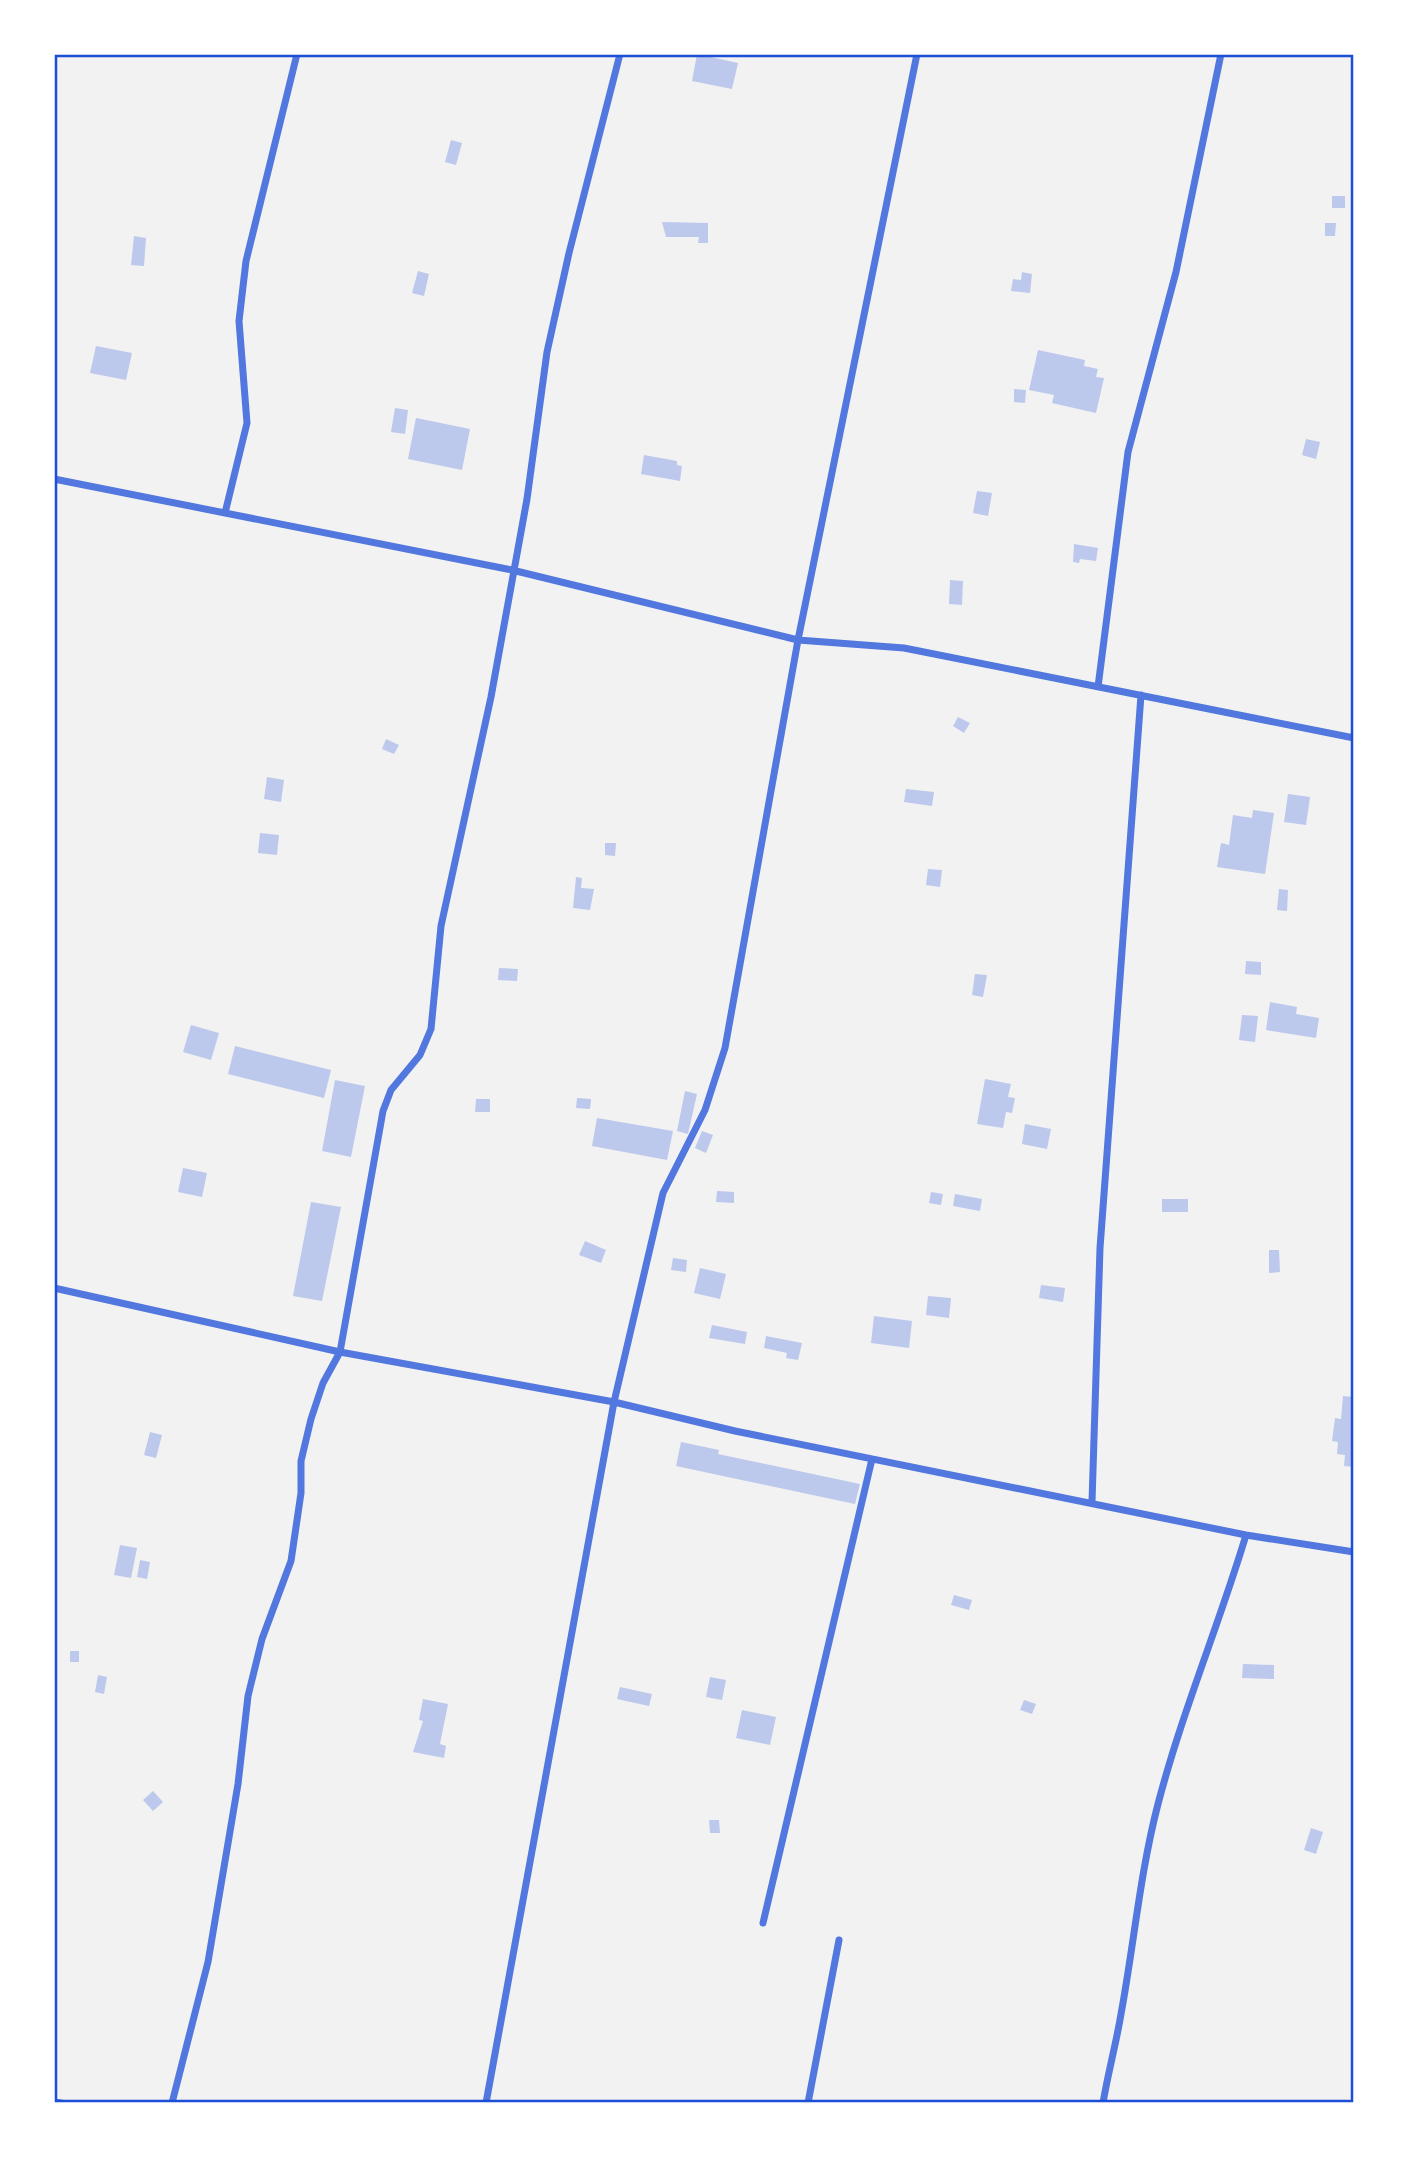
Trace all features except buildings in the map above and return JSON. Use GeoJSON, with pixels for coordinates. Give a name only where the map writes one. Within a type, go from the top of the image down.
{"type":"FeatureCollection","features":[{"type":"Feature","properties":{"kind":"street"},"geometry":{"type":"LineString","coordinates":[[225,513],[247,423],[239,321],[246,261],[297,54]]}},
{"type":"Feature","properties":{"kind":"street"},"geometry":{"type":"LineString","coordinates":[[172,2103],[208,1962],[238,1784],[248,1696],[262,1639],[291,1562],[301,1493],[301,1461],[312,1419],[323,1383],[340,1352],[383,1111],[391,1090],[420,1055],[431,1029],[441,926],[491,697],[527,499],[550,339],[620,54]]}},
{"type":"Feature","properties":{"kind":"street"},"geometry":{"type":"LineString","coordinates":[[486,2103],[614,1402],[663,1193],[705,1110],[725,1048],[798,640],[917,54]]}},
{"type":"Feature","properties":{"kind":"street"},"geometry":{"type":"LineString","coordinates":[[1098,687],[1128,452],[1176,272],[1221,54]]}},
{"type":"Feature","properties":{"kind":"street"},"geometry":{"type":"LineString","coordinates":[[54,479],[512,570],[798,640],[904,648],[1354,737]]}},
{"type":"Feature","properties":{"kind":"street"},"geometry":{"type":"LineString","coordinates":[[1092,1502],[1100,1248],[1141,695]]}},
{"type":"Feature","properties":{"kind":"street"},"geometry":{"type":"LineString","coordinates":[[54,1288],[340,1352],[614,1402],[872,1459],[1246,1535],[1354,1552]]}},
{"type":"Feature","properties":{"kind":"street"},"geometry":{"type":"LineString","coordinates":[[763,1923],[872,1459]]}},
{"type":"Feature","properties":{"kind":"street"},"geometry":{"type":"LineString","coordinates":[[1103,2103],[1121,2014],[1135,1915],[1158,1804],[1179,1731],[1223,1612],[1246,1535]]}},
{"type":"Feature","properties":{"kind":"street"},"geometry":{"type":"LineString","coordinates":[[808,2103],[839,1940]]}},
{"type":"Feature","properties":{"kind":"street"},"geometry":{"type":"LineString","coordinates":[[54,2102],[61,2103]]}}]}
